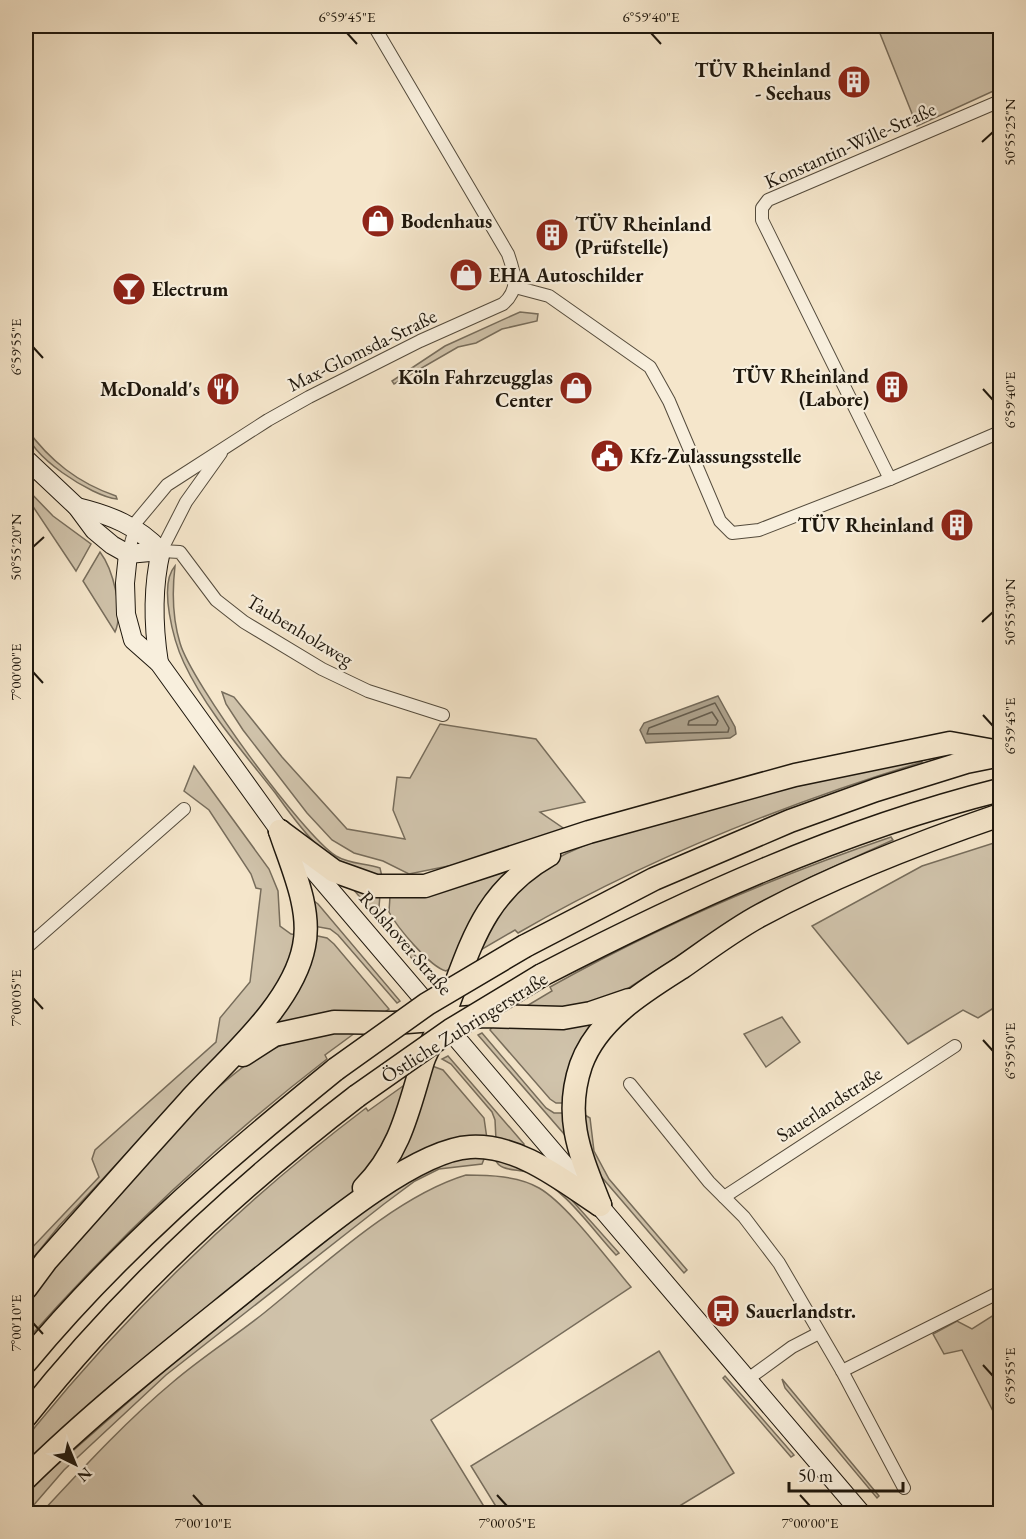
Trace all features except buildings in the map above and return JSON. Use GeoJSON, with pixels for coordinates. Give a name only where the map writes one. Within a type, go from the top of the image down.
{"type":"FeatureCollection","features":[{"type":"Feature","properties":{"kind":"highway"},"geometry":{"type":"LineString","coordinates":[[280,831],[334,871],[376,886],[425,886],[589,832],[795,775],[950,743],[1000,754]]}},
{"type":"Feature","properties":{"kind":"highway","name":"Östliche Zubringerstraße"},"geometry":{"type":"LineString","coordinates":[[26,1362],[87,1292],[176,1204],[336,1069],[427,1004],[525,946],[654,879],[790,821],[887,787],[966,762],[1000,754]]}},
{"type":"Feature","properties":{"kind":"highway","name":"Östliche Zubringerstraße"},"geometry":{"type":"LineString","coordinates":[[26,1416],[111,1317],[206,1221],[282,1154],[357,1096],[451,1030],[542,975],[612,939],[805,852],[889,822],[1000,790]]}},
{"type":"Feature","properties":{"kind":"highway"},"geometry":{"type":"LineString","coordinates":[[600,1205],[576,1144],[573,1109],[581,1064],[598,1033],[635,998],[759,916],[846,874],[934,838],[1000,815]]}},
{"type":"Feature","properties":{"kind":"highway"},"geometry":{"type":"LineString","coordinates":[[26,1288],[46,1261],[275,1006],[291,983],[300,963],[306,931],[303,908],[280,831]]}},
{"type":"Feature","properties":{"kind":"highway"},"geometry":{"type":"LineString","coordinates":[[334,1220],[383,1169],[402,1134],[424,1058],[442,1019],[458,973],[492,904],[524,869],[589,832]]}},
{"type":"Feature","properties":{"kind":"highway"},"geometry":{"type":"LineString","coordinates":[[206,1083],[239,1057],[274,1035],[334,1022],[394,1023],[485,1016],[563,1018],[591,1013],[635,998]]}},
{"type":"Feature","properties":{"kind":"highway"},"geometry":{"type":"LineString","coordinates":[[26,1478],[64,1440],[169,1352],[334,1220],[378,1189],[434,1155],[469,1146],[498,1149],[547,1169],[600,1205]]}},
{"type":"Feature","properties":{"kind":"street"},"geometry":{"type":"LineString","coordinates":[[374,26],[501,240],[515,273],[515,287],[549,296],[650,367],[669,401],[720,521],[732,533],[759,530],[890,479],[1000,432]]}},
{"type":"Feature","properties":{"kind":"street","name":"Konstantin-Wille-Straße"},"geometry":{"type":"LineString","coordinates":[[890,479],[762,220],[762,208],[768,200],[1000,101]]}},
{"type":"Feature","properties":{"kind":"street","name":"Max-Glomsda-Straße"},"geometry":{"type":"LineString","coordinates":[[128,554],[135,529],[144,510],[167,485],[268,420],[309,397],[420,341],[503,304],[511,297],[515,287]]}},
{"type":"Feature","properties":{"kind":"street","name":"Max-Glomsda-Straße"},"geometry":{"type":"LineString","coordinates":[[161,551],[186,502],[203,483],[224,449]]}},
{"type":"Feature","properties":{"kind":"street"},"geometry":{"type":"LineString","coordinates":[[26,459],[77,507],[96,531],[128,554],[161,551]]}},
{"type":"Feature","properties":{"kind":"street"},"geometry":{"type":"LineString","coordinates":[[77,507],[113,516],[150,539],[161,551]]}},
{"type":"Feature","properties":{"kind":"street"},"geometry":{"type":"LineString","coordinates":[[159,663],[153,585],[161,551]]}},
{"type":"Feature","properties":{"kind":"street","name":"Taubenholzweg"},"geometry":{"type":"LineString","coordinates":[[161,551],[180,552],[216,600],[244,622],[322,669],[368,692],[443,715]]}},
{"type":"Feature","properties":{"kind":"street","name":"Rolshover Straße"},"geometry":{"type":"LineString","coordinates":[[128,554],[124,583],[130,634],[141,649],[159,663],[280,831],[862,1514]]}},
{"type":"Feature","properties":{"kind":"street"},"geometry":{"type":"LineString","coordinates":[[26,948],[184,809]]}},
{"type":"Feature","properties":{"kind":"street","name":"Sauerlandstraße"},"geometry":{"type":"LineString","coordinates":[[724,1197],[955,1046]]}},
{"type":"Feature","properties":{"kind":"street"},"geometry":{"type":"LineString","coordinates":[[630,1084],[709,1182],[744,1217],[779,1263],[842,1371],[904,1488]]}},
{"type":"Feature","properties":{"kind":"street"},"geometry":{"type":"LineString","coordinates":[[842,1371],[1000,1292]]}},
{"type":"Feature","properties":{"kind":"street"},"geometry":{"type":"LineString","coordinates":[[748,1379],[792,1347],[819,1333]]}},
{"type":"Feature","properties":{"kind":"shaded area"},"geometry":{"type":"Polygon","coordinates":[[[877,26],[1000,26],[1000,88],[917,126],[877,26]]]}},
{"type":"Feature","properties":{"kind":"shaded area"},"geometry":{"type":"Polygon","coordinates":[[[520,312],[538,314],[537,321],[502,329],[476,343],[458,347],[394,384],[392,381],[445,346],[520,312]]]}},
{"type":"Feature","properties":{"kind":"shaded area"},"geometry":{"type":"Polygon","coordinates":[[[26,428],[55,461],[89,485],[116,496],[117,499],[93,491],[62,473],[36,450],[26,428]]]}},
{"type":"Feature","properties":{"kind":"shaded area"},"geometry":{"type":"Polygon","coordinates":[[[26,488],[53,516],[91,544],[76,571],[26,496],[26,488]]]}},
{"type":"Feature","properties":{"kind":"shaded area"},"geometry":{"type":"Polygon","coordinates":[[[100,552],[105,559],[116,591],[118,613],[115,632],[83,581],[100,552]]]}},
{"type":"Feature","properties":{"kind":"shaded area"},"geometry":{"type":"Polygon","coordinates":[[[175,566],[173,604],[180,643],[188,662],[225,722],[275,789],[320,842],[341,859],[380,868],[383,881],[341,863],[313,841],[296,822],[203,698],[184,663],[169,614],[168,586],[175,566]]]}},
{"type":"Feature","properties":{"kind":"shaded area"},"geometry":{"type":"Polygon","coordinates":[[[222,692],[234,697],[282,757],[347,829],[405,839],[393,810],[397,777],[410,778],[440,724],[536,739],[585,802],[540,812],[566,830],[473,861],[409,874],[383,861],[354,853],[332,840],[307,813],[243,730],[226,704],[222,692]]]}},
{"type":"Feature","properties":{"kind":"shaded area"},"geometry":{"type":"Polygon","coordinates":[[[921,758],[922,762],[766,815],[665,858],[566,906],[518,933],[515,930],[479,951],[497,916],[521,885],[541,868],[569,852],[629,830],[725,804],[921,758]]]}},
{"type":"Feature","properties":{"kind":"shaded area"},"geometry":{"type":"Polygon","coordinates":[[[194,766],[269,869],[278,891],[280,926],[291,934],[298,935],[280,988],[59,1226],[26,1267],[26,1254],[99,1177],[92,1159],[95,1150],[216,1042],[220,1018],[250,982],[261,889],[256,888],[251,874],[209,810],[184,791],[194,766]]]}},
{"type":"Feature","properties":{"kind":"shaded area"},"geometry":{"type":"Polygon","coordinates":[[[891,837],[893,840],[809,878],[738,917],[621,993],[585,1005],[520,1010],[552,991],[550,987],[675,923],[760,886],[891,837]]]}},
{"type":"Feature","properties":{"kind":"shaded area"},"geometry":{"type":"Polygon","coordinates":[[[1000,841],[1000,1004],[978,1018],[963,1010],[908,1044],[812,926],[922,866],[1000,841]]]}},
{"type":"Feature","properties":{"kind":"shaded area"},"geometry":{"type":"Polygon","coordinates":[[[526,861],[458,964],[446,971],[423,955],[389,912],[390,896],[526,861]]]}},
{"type":"Feature","properties":{"kind":"shaded area"},"geometry":{"type":"Polygon","coordinates":[[[353,889],[380,895],[379,907],[382,918],[435,978],[431,981],[353,889]]]}},
{"type":"Feature","properties":{"kind":"shaded area"},"geometry":{"type":"Polygon","coordinates":[[[314,901],[400,1001],[397,1003],[338,935],[330,929],[313,926],[314,901]]]}},
{"type":"Feature","properties":{"kind":"shaded area"},"geometry":{"type":"Polygon","coordinates":[[[313,935],[327,938],[334,944],[389,1009],[379,1016],[259,1037],[313,935]]]}},
{"type":"Feature","properties":{"kind":"shaded area"},"geometry":{"type":"Polygon","coordinates":[[[605,1016],[565,1103],[556,1103],[550,1099],[490,1030],[492,1027],[605,1016]]]}},
{"type":"Feature","properties":{"kind":"shaded area"},"geometry":{"type":"Polygon","coordinates":[[[782,1017],[800,1042],[766,1067],[744,1034],[782,1017]]]}},
{"type":"Feature","properties":{"kind":"shaded area"},"geometry":{"type":"Polygon","coordinates":[[[359,1030],[325,1055],[327,1059],[246,1124],[170,1193],[96,1265],[26,1341],[26,1300],[40,1279],[214,1091],[250,1062],[280,1046],[314,1036],[359,1030]]]}},
{"type":"Feature","properties":{"kind":"shaded area"},"geometry":{"type":"Polygon","coordinates":[[[482,1033],[546,1108],[554,1113],[566,1113],[567,1134],[565,1135],[478,1035],[482,1033]]]}},
{"type":"Feature","properties":{"kind":"shaded area"},"geometry":{"type":"Polygon","coordinates":[[[448,1056],[524,1145],[496,1140],[495,1120],[492,1112],[451,1064],[442,1059],[448,1056]]]}},
{"type":"Feature","properties":{"kind":"shaded area"},"geometry":{"type":"Polygon","coordinates":[[[432,1066],[443,1070],[484,1118],[487,1139],[398,1165],[396,1162],[432,1066]]]}},
{"type":"Feature","properties":{"kind":"shaded area"},"geometry":{"type":"Polygon","coordinates":[[[410,1081],[399,1119],[355,1190],[26,1464],[26,1439],[72,1383],[150,1298],[276,1180],[366,1108],[368,1111],[410,1081]]]}},
{"type":"Feature","properties":{"kind":"shaded area"},"geometry":{"type":"Polygon","coordinates":[[[580,1112],[590,1118],[594,1151],[609,1179],[687,1270],[684,1273],[599,1174],[591,1159],[580,1112]]]}},
{"type":"Feature","properties":{"kind":"shaded area"},"geometry":{"type":"Polygon","coordinates":[[[486,1154],[482,1164],[439,1169],[415,1181],[384,1204],[166,1375],[64,1470],[26,1514],[26,1492],[174,1362],[389,1191],[438,1161],[486,1154]]]}},
{"type":"Feature","properties":{"kind":"shaded area"},"geometry":{"type":"Polygon","coordinates":[[[508,1157],[541,1179],[527,1172],[506,1168],[495,1159],[508,1157]]]}},
{"type":"Feature","properties":{"kind":"shaded area"},"geometry":{"type":"Polygon","coordinates":[[[466,1175],[513,1179],[539,1188],[562,1206],[631,1287],[431,1420],[488,1513],[41,1513],[121,1429],[184,1373],[253,1322],[386,1216],[440,1185],[466,1175]]]}},
{"type":"Feature","properties":{"kind":"shaded area"},"geometry":{"type":"Polygon","coordinates":[[[548,1183],[570,1198],[619,1253],[616,1255],[577,1210],[548,1183]]]}},
{"type":"Feature","properties":{"kind":"shaded area"},"geometry":{"type":"Polygon","coordinates":[[[1000,1311],[1000,1425],[962,1350],[944,1354],[933,1334],[957,1321],[972,1329],[1000,1311]]]}},
{"type":"Feature","properties":{"kind":"shaded area"},"geometry":{"type":"Polygon","coordinates":[[[659,1351],[734,1473],[668,1513],[500,1513],[471,1466],[659,1351]]]}},
{"type":"Feature","properties":{"kind":"shaded area"},"geometry":{"type":"Polygon","coordinates":[[[725,1376],[794,1455],[791,1457],[723,1378],[725,1376]]]}},
{"type":"Feature","properties":{"kind":"shaded area"},"geometry":{"type":"Polygon","coordinates":[[[782,1379],[879,1496],[877,1498],[785,1388],[782,1379]]]}},
{"type":"Feature","properties":{"kind":"water"},"geometry":{"type":"Polygon","coordinates":[[[718,696],[735,727],[736,734],[730,738],[646,743],[640,730],[644,723],[718,696]]]}},
{"type":"Feature","properties":{"kind":"place","name":"TÜV Rheinland - Seehaus"},"geometry":{"type":"Point","coordinates":[854,82]}},
{"type":"Feature","properties":{"kind":"place","name":"Bodenhaus"},"geometry":{"type":"Point","coordinates":[378,221]}},
{"type":"Feature","properties":{"kind":"place","name":"TÜV Rheinland (Prüfstelle)"},"geometry":{"type":"Point","coordinates":[552,235]}},
{"type":"Feature","properties":{"kind":"place","name":"EHA Autoschilder"},"geometry":{"type":"Point","coordinates":[466,275]}},
{"type":"Feature","properties":{"kind":"place","name":"Electrum"},"geometry":{"type":"Point","coordinates":[129,289]}},
{"type":"Feature","properties":{"kind":"place","name":"TÜV Rheinland (Labore)"},"geometry":{"type":"Point","coordinates":[892,387]}},
{"type":"Feature","properties":{"kind":"place","name":"Köln Fahrzeugglas Center"},"geometry":{"type":"Point","coordinates":[576,388]}},
{"type":"Feature","properties":{"kind":"place","name":"McDonald's"},"geometry":{"type":"Point","coordinates":[223,389]}},
{"type":"Feature","properties":{"kind":"place","name":"Kfz-Zulassungsstelle"},"geometry":{"type":"Point","coordinates":[607,456]}},
{"type":"Feature","properties":{"kind":"place","name":"TÜV Rheinland"},"geometry":{"type":"Point","coordinates":[957,525]}},
{"type":"Feature","properties":{"kind":"place","name":"Sauerlandstr."},"geometry":{"type":"Point","coordinates":[723,1311]}}]}
